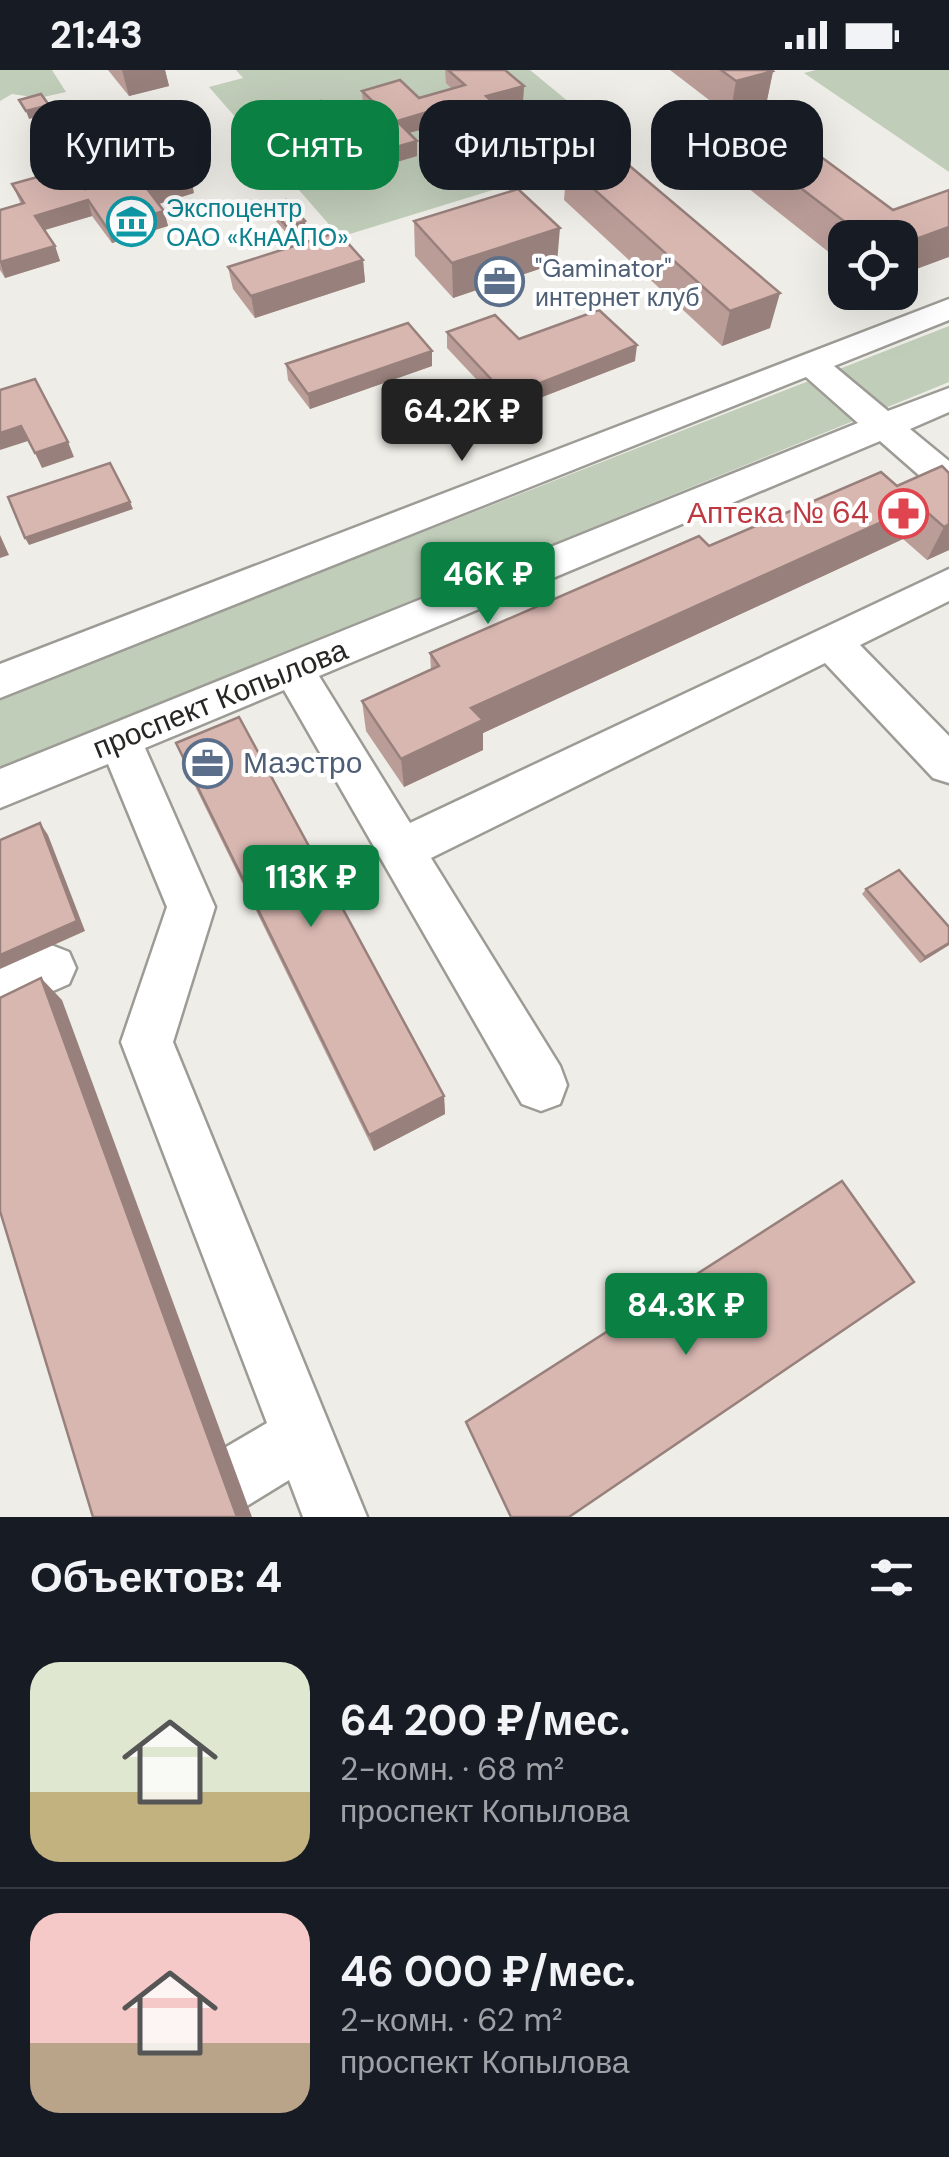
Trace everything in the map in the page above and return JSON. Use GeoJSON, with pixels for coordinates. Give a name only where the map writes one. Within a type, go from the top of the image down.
{"type":"FeatureCollection","features":[{"type":"Feature","properties":{"kind":"street"},"geometry":{"type":"LineString","coordinates":[[0,681],[949,309]]}},
{"type":"Feature","properties":{"kind":"street"},"geometry":{"type":"LineString","coordinates":[[811,364],[949,481]]}},
{"type":"Feature","properties":{"kind":"street","name":"проспект Копылова"},"geometry":{"type":"LineString","coordinates":[[0,790],[949,398]]}},
{"type":"Feature","properties":{"kind":"street"},"geometry":{"type":"LineString","coordinates":[[400,850],[949,584]]}},
{"type":"Feature","properties":{"kind":"street"},"geometry":{"type":"LineString","coordinates":[[830,642],[949,765]]}},
{"type":"Feature","properties":{"kind":"street"},"geometry":{"type":"LineString","coordinates":[[293,669],[541,1085]]}},
{"type":"Feature","properties":{"kind":"street"},"geometry":{"type":"LineString","coordinates":[[120,740],[191,907],[147,1042],[335,1517]]}},
{"type":"Feature","properties":{"kind":"street"},"geometry":{"type":"LineString","coordinates":[[0,990],[50,968]]}},
{"type":"Feature","properties":{"kind":"street"},"geometry":{"type":"LineString","coordinates":[[169,1517],[302,1437]]}},
{"type":"Feature","properties":{"kind":"green space"},"geometry":{"type":"Polygon","coordinates":[[[0,70],[52,70],[66,92],[39,98],[12,94],[0,101],[0,70]]]}},
{"type":"Feature","properties":{"kind":"green space"},"geometry":{"type":"Polygon","coordinates":[[[236,70],[530,70],[566,100],[419,100],[419,190],[493,190],[340,237],[299,190],[399,190],[399,100],[231,100],[231,112],[209,87],[243,78],[236,70]]]}},
{"type":"Feature","properties":{"kind":"green space"},"geometry":{"type":"Polygon","coordinates":[[[949,70],[949,172],[804,73],[949,70]]]}},
{"type":"Feature","properties":{"kind":"green space"},"geometry":{"type":"Polygon","coordinates":[[[949,326],[949,382],[0,769],[0,698],[949,326]]]}},
{"type":"Feature","properties":{"kind":"building"},"geometry":{"type":"Polygon","coordinates":[[[448,70],[505,70],[524,86],[486,96],[490,100],[419,100],[419,114],[399,120],[399,100],[372,100],[362,91],[400,80],[419,98],[465,85],[448,70]]]}},
{"type":"Feature","properties":{"kind":"building"},"geometry":{"type":"Polygon","coordinates":[[[721,70],[772,70],[773,71],[736,81],[721,70]]]}},
{"type":"Feature","properties":{"kind":"building"},"geometry":{"type":"Polygon","coordinates":[[[41,94],[45,100],[30,100],[30,110],[26,111],[19,100],[41,94]]]}},
{"type":"Feature","properties":{"kind":"building"},"geometry":{"type":"Polygon","coordinates":[[[399,123],[417,141],[399,146],[399,123]]]}},
{"type":"Feature","properties":{"kind":"building"},"geometry":{"type":"Polygon","coordinates":[[[823,158],[893,210],[949,190],[949,227],[918,238],[918,220],[842,220],[803,190],[823,190],[823,158]]]}},
{"type":"Feature","properties":{"kind":"building"},"geometry":{"type":"Polygon","coordinates":[[[631,167],[651,184],[651,190],[658,190],[780,293],[730,311],[595,190],[631,190],[631,167]]]}},
{"type":"Feature","properties":{"kind":"building"},"geometry":{"type":"Polygon","coordinates":[[[30,179],[30,190],[148,190],[164,211],[107,228],[88,200],[35,216],[55,246],[0,262],[0,210],[24,203],[12,184],[30,179]]]}},
{"type":"Feature","properties":{"kind":"building"},"geometry":{"type":"Polygon","coordinates":[[[519,190],[560,228],[452,263],[414,221],[519,190]]]}},
{"type":"Feature","properties":{"kind":"building"},"geometry":{"type":"Polygon","coordinates":[[[286,200],[305,221],[287,227],[268,205],[286,200]]]}},
{"type":"Feature","properties":{"kind":"building"},"geometry":{"type":"Polygon","coordinates":[[[338,232],[363,260],[251,296],[228,267],[338,232]]]}},
{"type":"Feature","properties":{"kind":"building"},"geometry":{"type":"Polygon","coordinates":[[[599,310],[637,345],[507,396],[447,332],[495,315],[519,339],[599,310]]]}},
{"type":"Feature","properties":{"kind":"building"},"geometry":{"type":"Polygon","coordinates":[[[408,323],[432,351],[308,394],[286,364],[408,323]]]}},
{"type":"Feature","properties":{"kind":"building"},"geometry":{"type":"Polygon","coordinates":[[[35,379],[68,442],[35,453],[21,426],[0,433],[0,390],[35,379]]]}},
{"type":"Feature","properties":{"kind":"building"},"geometry":{"type":"Polygon","coordinates":[[[110,463],[130,502],[25,538],[8,497],[110,463]]]}},
{"type":"Feature","properties":{"kind":"building"},"geometry":{"type":"Polygon","coordinates":[[[942,466],[949,473],[949,524],[944,527],[919,505],[471,708],[483,720],[401,759],[362,701],[439,666],[430,653],[699,536],[709,546],[881,472],[897,486],[942,466]]]}},
{"type":"Feature","properties":{"kind":"building"},"geometry":{"type":"Polygon","coordinates":[[[239,717],[444,1096],[369,1135],[176,743],[239,717]]]}},
{"type":"Feature","properties":{"kind":"building"},"geometry":{"type":"Polygon","coordinates":[[[40,823],[77,921],[0,955],[0,840],[40,823]]]}},
{"type":"Feature","properties":{"kind":"building"},"geometry":{"type":"Polygon","coordinates":[[[899,870],[949,927],[949,943],[925,957],[866,889],[899,870]]]}},
{"type":"Feature","properties":{"kind":"building"},"geometry":{"type":"Polygon","coordinates":[[[41,978],[237,1517],[93,1517],[0,1211],[0,998],[41,978]]]}},
{"type":"Feature","properties":{"kind":"building"},"geometry":{"type":"Polygon","coordinates":[[[842,1181],[914,1282],[569,1517],[511,1517],[466,1422],[842,1181]]]}},
{"type":"Feature","properties":{"kind":"place","name":"Экспоцентр ОАО «КнААПО»"},"geometry":{"type":"Point","coordinates":[131,222]}},
{"type":"Feature","properties":{"kind":"place","name":"\"Gaminator\" интернет клуб"},"geometry":{"type":"Point","coordinates":[500,282]}},
{"type":"Feature","properties":{"kind":"place","name":"Аптека № 64"},"geometry":{"type":"Point","coordinates":[904,513]}},
{"type":"Feature","properties":{"kind":"place","name":"Маэстро"},"geometry":{"type":"Point","coordinates":[208,763]}}]}
